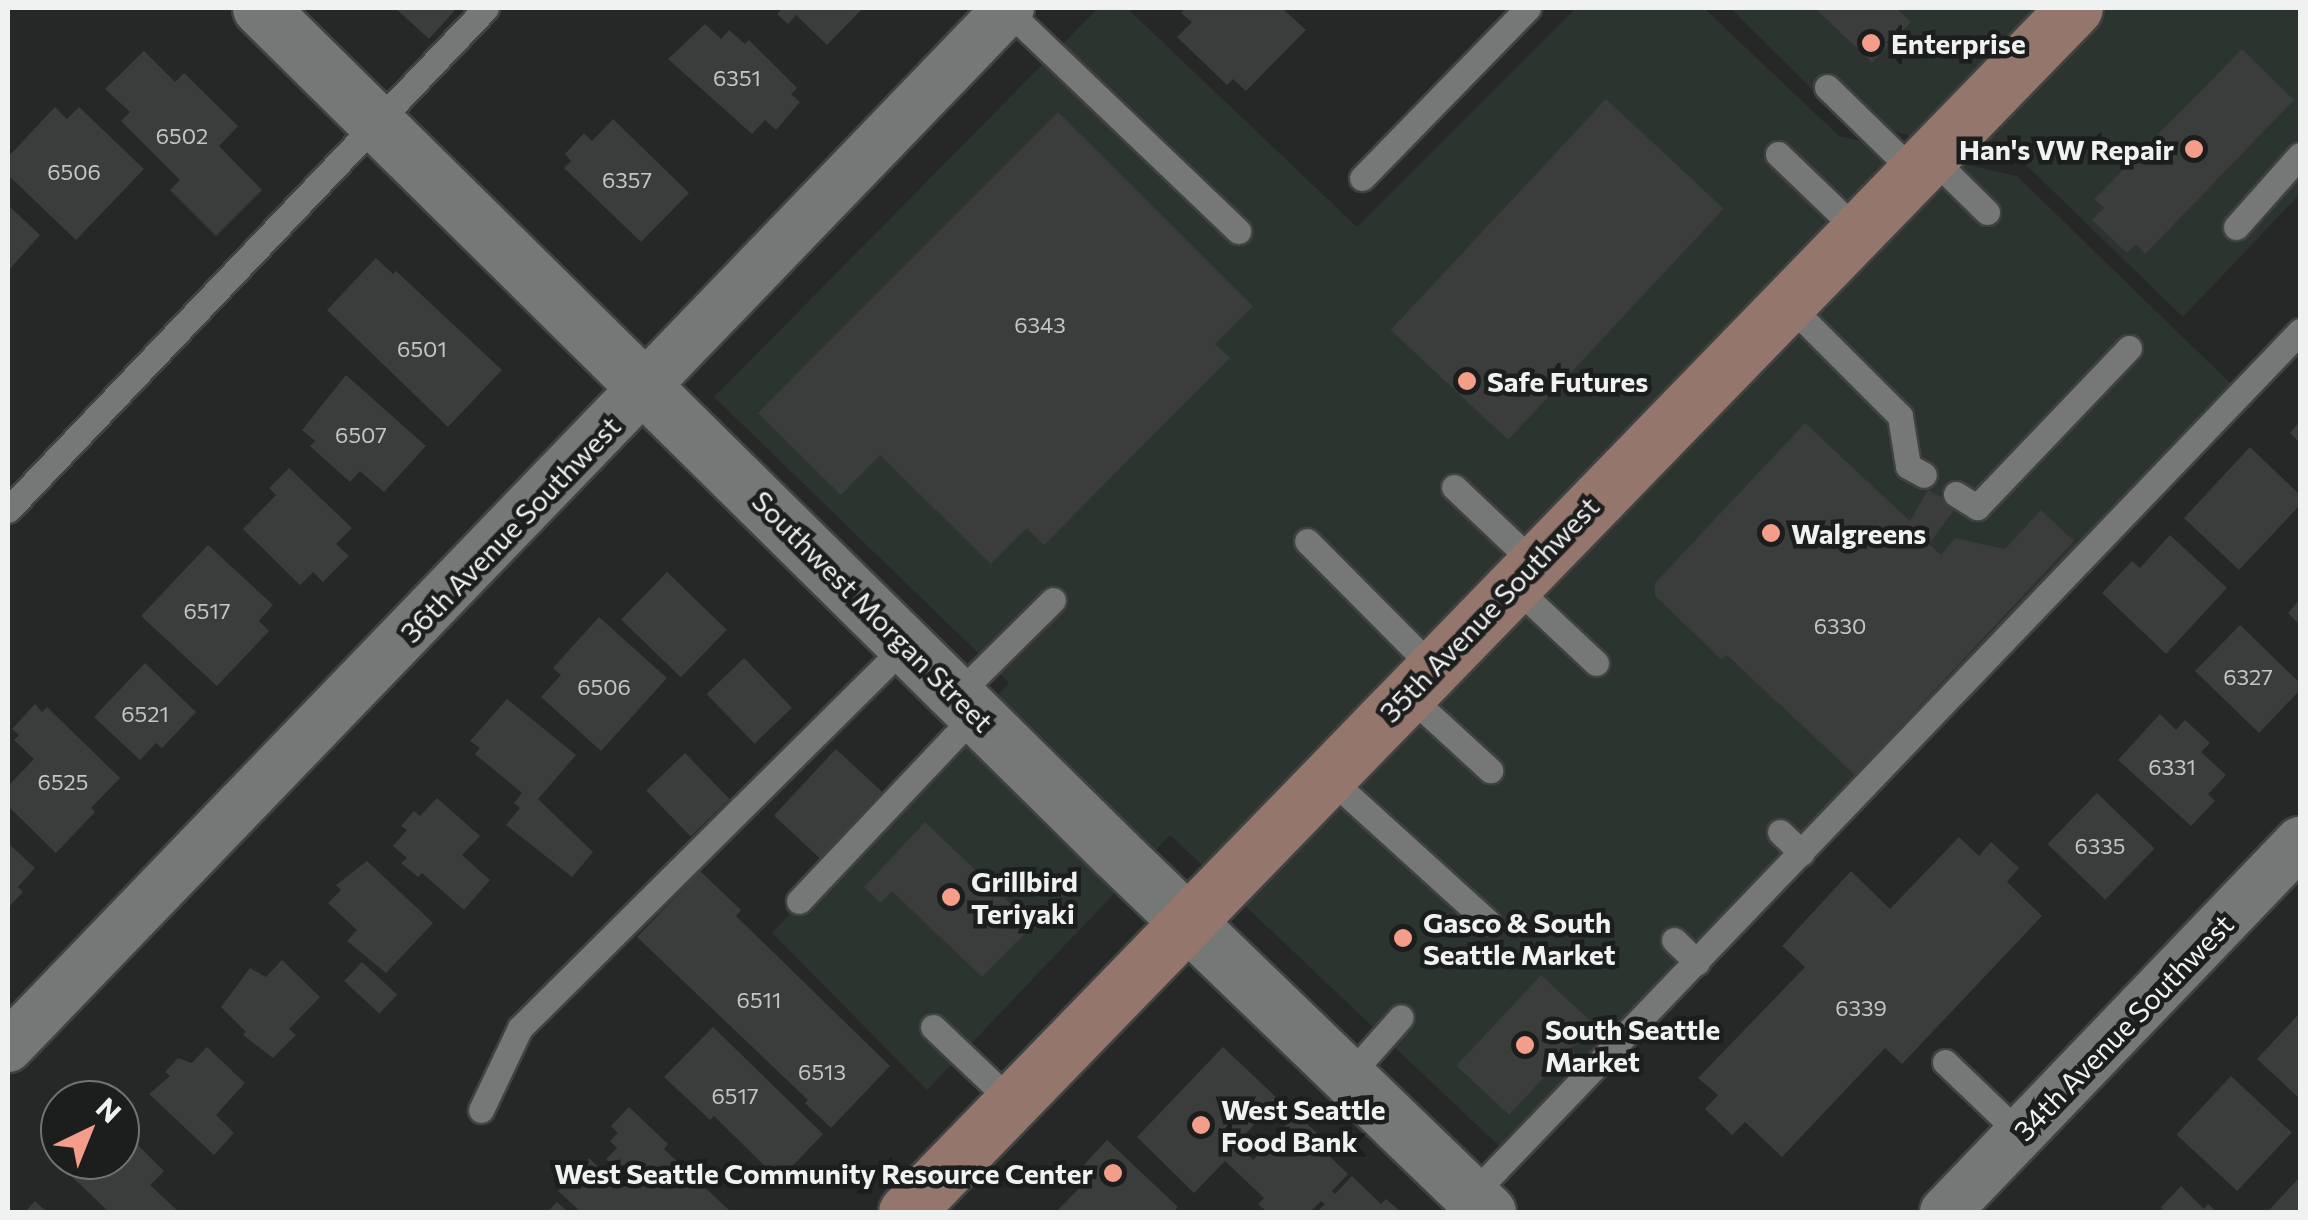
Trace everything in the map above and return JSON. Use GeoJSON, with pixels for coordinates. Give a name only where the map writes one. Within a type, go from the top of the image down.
{"type":"FeatureCollection","features":[{"type":"Feature","properties":{"kind":"main road","name":"35th Avenue Southwest"},"geometry":{"type":"LineString","coordinates":[[906,1212],[1922,164],[2054,15]]}},
{"type":"Feature","properties":{"kind":"street","name":"Southwest Morgan Street"},"geometry":{"type":"LineString","coordinates":[[260,8],[1347,1078],[1471,1207]]}},
{"type":"Feature","properties":{"kind":"street","name":"36th Avenue Southwest"},"geometry":{"type":"LineString","coordinates":[[8,1047],[1008,8]]}},
{"type":"Feature","properties":{"kind":"street","name":"34th Avenue Southwest"},"geometry":{"type":"LineString","coordinates":[[1945,1212],[2300,842]]}},
{"type":"Feature","properties":{"kind":"lane"},"geometry":{"type":"LineString","coordinates":[[8,510],[486,8]]}},
{"type":"Feature","properties":{"kind":"lane"},"geometry":{"type":"LineString","coordinates":[[1008,8],[1238,231]]}},
{"type":"Feature","properties":{"kind":"lane"},"geometry":{"type":"LineString","coordinates":[[1362,178],[1528,8]]}},
{"type":"Feature","properties":{"kind":"lane"},"geometry":{"type":"LineString","coordinates":[[1827,87],[1986,212]]}},
{"type":"Feature","properties":{"kind":"lane"},"geometry":{"type":"LineString","coordinates":[[1778,154],[1858,230]]}},
{"type":"Feature","properties":{"kind":"lane"},"geometry":{"type":"LineString","coordinates":[[2236,227],[2300,155]]}},
{"type":"Feature","properties":{"kind":"lane"},"geometry":{"type":"LineString","coordinates":[[1787,303],[1900,416],[1908,466],[1924,475]]}},
{"type":"Feature","properties":{"kind":"lane"},"geometry":{"type":"LineString","coordinates":[[1471,1207],[1697,962],[2300,331]]}},
{"type":"Feature","properties":{"kind":"lane"},"geometry":{"type":"LineString","coordinates":[[1956,494],[1977,507],[2128,348]]}},
{"type":"Feature","properties":{"kind":"lane"},"geometry":{"type":"LineString","coordinates":[[1454,487],[1596,663]]}},
{"type":"Feature","properties":{"kind":"lane"},"geometry":{"type":"LineString","coordinates":[[1308,541],[1490,770]]}},
{"type":"Feature","properties":{"kind":"lane"},"geometry":{"type":"LineString","coordinates":[[800,901],[1053,600]]}},
{"type":"Feature","properties":{"kind":"lane"},"geometry":{"type":"LineString","coordinates":[[481,1110],[520,1028],[906,646]]}},
{"type":"Feature","properties":{"kind":"lane"},"geometry":{"type":"LineString","coordinates":[[1327,776],[1488,922]]}},
{"type":"Feature","properties":{"kind":"lane"},"geometry":{"type":"LineString","coordinates":[[1780,832],[1802,853]]}},
{"type":"Feature","properties":{"kind":"lane"},"geometry":{"type":"LineString","coordinates":[[1674,940],[1697,962]]}},
{"type":"Feature","properties":{"kind":"lane"},"geometry":{"type":"LineString","coordinates":[[1347,1078],[1401,1018]]}},
{"type":"Feature","properties":{"kind":"lane"},"geometry":{"type":"LineString","coordinates":[[932,1027],[1012,1102]]}},
{"type":"Feature","properties":{"kind":"lane"},"geometry":{"type":"LineString","coordinates":[[1945,1062],[2020,1134]]}},
{"type":"Feature","properties":{"kind":"shaded area"},"geometry":{"type":"Polygon","coordinates":[[[1098,8],[1127,8],[1357,227],[1576,8],[1704,8],[1839,136],[2017,176],[2231,384],[1499,1146],[1170,835],[927,1090],[772,933],[1009,683],[714,397],[1098,8]]]}},
{"type":"Feature","properties":{"kind":"shaded area"},"geometry":{"type":"Polygon","coordinates":[[[1730,8],[2300,8],[2300,194],[2183,317],[2024,163],[1842,119],[1730,8]]]}},
{"type":"Feature","properties":{"kind":"building"},"geometry":{"type":"Polygon","coordinates":[[[395,8],[457,8],[429,39],[395,8]]]}},
{"type":"Feature","properties":{"kind":"building"},"geometry":{"type":"Polygon","coordinates":[[[783,8],[863,8],[827,45],[796,15],[788,24],[777,14],[783,8]]]}},
{"type":"Feature","properties":{"kind":"building"},"geometry":{"type":"Polygon","coordinates":[[[1186,8],[1282,8],[1306,30],[1246,91],[1233,79],[1227,85],[1177,37],[1192,22],[1181,13],[1186,8]]]}},
{"type":"Feature","properties":{"kind":"building","name":"Enterprise"},"geometry":{"type":"Polygon","coordinates":[[[1815,8],[1896,8],[1911,22],[1872,63],[1815,8]]]}},
{"type":"Feature","properties":{"kind":"building"},"geometry":{"type":"Polygon","coordinates":[[[705,24],[721,39],[729,30],[745,44],[749,40],[797,88],[791,94],[800,102],[776,130],[765,120],[752,134],[668,59],[705,24]]]}},
{"type":"Feature","properties":{"kind":"building","name":"Han's VW Repair"},"geometry":{"type":"Polygon","coordinates":[[[2242,49],[2294,100],[2145,254],[2136,244],[2127,253],[2092,220],[2104,208],[2094,199],[2242,49]]]}},
{"type":"Feature","properties":{"kind":"building"},"geometry":{"type":"Polygon","coordinates":[[[144,51],[175,82],[184,73],[238,126],[219,146],[262,190],[216,236],[170,190],[180,180],[121,121],[130,112],[105,89],[144,51]]]}},
{"type":"Feature","properties":{"kind":"building"},"geometry":{"type":"Polygon","coordinates":[[[1606,99],[1724,209],[1508,440],[1390,330],[1606,99]]]}},
{"type":"Feature","properties":{"kind":"building"},"geometry":{"type":"Polygon","coordinates":[[[55,107],[67,119],[79,107],[144,169],[76,240],[8,175],[8,157],[55,107]]]}},
{"type":"Feature","properties":{"kind":"building"},"geometry":{"type":"Polygon","coordinates":[[[1058,112],[1253,306],[1215,344],[1230,358],[1044,545],[1027,528],[991,564],[880,455],[841,495],[758,413],[1058,112]]]}},
{"type":"Feature","properties":{"kind":"building"},"geometry":{"type":"Polygon","coordinates":[[[613,119],[689,193],[641,242],[564,168],[571,161],[565,154],[584,133],[592,141],[613,119]]]}},
{"type":"Feature","properties":{"kind":"building"},"geometry":{"type":"Polygon","coordinates":[[[8,205],[40,235],[8,271],[8,205]]]}},
{"type":"Feature","properties":{"kind":"building"},"geometry":{"type":"Polygon","coordinates":[[[376,258],[393,274],[396,271],[502,370],[448,427],[327,310],[376,258]]]}},
{"type":"Feature","properties":{"kind":"building"},"geometry":{"type":"Polygon","coordinates":[[[346,375],[426,446],[384,492],[360,471],[350,482],[310,446],[315,441],[302,430],[346,375]]]}},
{"type":"Feature","properties":{"kind":"building"},"geometry":{"type":"Polygon","coordinates":[[[2300,421],[2300,443],[2290,433],[2300,421]]]}},
{"type":"Feature","properties":{"kind":"building"},"geometry":{"type":"Polygon","coordinates":[[[1805,423],[1910,521],[1928,490],[1958,505],[1929,544],[1941,555],[1955,538],[2005,549],[2041,510],[2074,541],[1855,775],[1727,655],[1722,660],[1655,596],[1655,583],[1805,423]]]}},
{"type":"Feature","properties":{"kind":"building"},"geometry":{"type":"Polygon","coordinates":[[[2250,447],[2300,495],[2300,505],[2239,570],[2184,518],[2250,447]]]}},
{"type":"Feature","properties":{"kind":"building"},"geometry":{"type":"Polygon","coordinates":[[[289,468],[352,528],[336,544],[349,556],[323,582],[313,572],[300,585],[243,529],[276,495],[269,488],[289,468]]]}},
{"type":"Feature","properties":{"kind":"building"},"geometry":{"type":"Polygon","coordinates":[[[2170,535],[2227,588],[2166,654],[2102,593],[2132,561],[2140,568],[2170,535]]]}},
{"type":"Feature","properties":{"kind":"building"},"geometry":{"type":"Polygon","coordinates":[[[208,545],[273,605],[259,621],[269,631],[217,686],[141,616],[208,545]]]}},
{"type":"Feature","properties":{"kind":"building"},"geometry":{"type":"Polygon","coordinates":[[[667,572],[727,630],[681,677],[621,619],[667,572]]]}},
{"type":"Feature","properties":{"kind":"building"},"geometry":{"type":"Polygon","coordinates":[[[2300,599],[2300,625],[2288,613],[2300,599]]]}},
{"type":"Feature","properties":{"kind":"building"},"geometry":{"type":"Polygon","coordinates":[[[599,617],[667,678],[601,751],[541,697],[561,675],[553,668],[599,617]]]}},
{"type":"Feature","properties":{"kind":"building"},"geometry":{"type":"Polygon","coordinates":[[[2240,625],[2300,683],[2300,690],[2259,733],[2195,671],[2240,625]]]}},
{"type":"Feature","properties":{"kind":"building"},"geometry":{"type":"Polygon","coordinates":[[[744,658],[792,708],[755,744],[707,694],[744,658]]]}},
{"type":"Feature","properties":{"kind":"building"},"geometry":{"type":"Polygon","coordinates":[[[145,663],[196,712],[162,748],[156,743],[140,760],[94,717],[145,663]]]}},
{"type":"Feature","properties":{"kind":"building"},"geometry":{"type":"Polygon","coordinates":[[[507,699],[576,755],[538,799],[593,852],[572,877],[506,825],[520,808],[514,803],[522,793],[475,754],[480,748],[470,741],[507,699]]]}},
{"type":"Feature","properties":{"kind":"building"},"geometry":{"type":"Polygon","coordinates":[[[35,704],[42,712],[47,707],[120,778],[91,808],[95,812],[56,853],[8,806],[8,786],[34,759],[14,740],[19,735],[12,729],[35,704]]]}},
{"type":"Feature","properties":{"kind":"building"},"geometry":{"type":"Polygon","coordinates":[[[2160,714],[2176,730],[2185,720],[2210,743],[2201,752],[2226,775],[2208,794],[2215,801],[2191,826],[2118,760],[2160,714]]]}},
{"type":"Feature","properties":{"kind":"building"},"geometry":{"type":"Polygon","coordinates":[[[836,749],[882,792],[820,859],[774,816],[836,749]]]}},
{"type":"Feature","properties":{"kind":"building"},"geometry":{"type":"Polygon","coordinates":[[[685,753],[729,799],[691,837],[646,791],[685,753]]]}},
{"type":"Feature","properties":{"kind":"building"},"geometry":{"type":"Polygon","coordinates":[[[2097,793],[2155,849],[2105,900],[2048,844],[2097,793]]]}},
{"type":"Feature","properties":{"kind":"building"},"geometry":{"type":"Polygon","coordinates":[[[437,798],[480,836],[462,855],[490,880],[464,910],[422,873],[418,877],[401,863],[407,858],[393,846],[407,830],[401,826],[414,811],[420,816],[437,798]]]}},
{"type":"Feature","properties":{"kind":"building","name":"Grillbird Teriyaki"},"geometry":{"type":"Polygon","coordinates":[[[925,822],[1033,925],[982,977],[892,891],[881,903],[864,887],[925,822]]]}},
{"type":"Feature","properties":{"kind":"building"},"geometry":{"type":"Polygon","coordinates":[[[1959,837],[1979,856],[1991,842],[2019,868],[2007,882],[2042,916],[1902,1064],[1885,1048],[1782,1157],[1745,1122],[1732,1135],[1705,1109],[1718,1095],[1698,1078],[1805,967],[1782,946],[1851,871],[1890,909],[1959,837]]]}},
{"type":"Feature","properties":{"kind":"building"},"geometry":{"type":"Polygon","coordinates":[[[8,843],[35,868],[18,887],[23,892],[8,908],[8,843]]]}},
{"type":"Feature","properties":{"kind":"building"},"geometry":{"type":"Polygon","coordinates":[[[367,861],[433,923],[386,973],[347,941],[357,930],[328,903],[341,890],[336,885],[367,861]]]}},
{"type":"Feature","properties":{"kind":"building"},"geometry":{"type":"Polygon","coordinates":[[[700,871],[741,910],[736,916],[890,1066],[831,1128],[805,1103],[808,1100],[637,937],[700,871]]]}},
{"type":"Feature","properties":{"kind":"building"},"geometry":{"type":"Polygon","coordinates":[[[282,960],[320,997],[289,1029],[296,1035],[273,1058],[243,1035],[246,1032],[221,1007],[250,968],[266,977],[282,960]]]}},
{"type":"Feature","properties":{"kind":"building"},"geometry":{"type":"Polygon","coordinates":[[[362,962],[397,995],[379,1014],[344,981],[362,962]]]}},
{"type":"Feature","properties":{"kind":"building","name":"South Seattle Market"},"geometry":{"type":"Polygon","coordinates":[[[1541,975],[1594,1024],[1509,1115],[1456,1066],[1541,975]]]}},
{"type":"Feature","properties":{"kind":"building"},"geometry":{"type":"Polygon","coordinates":[[[2300,1013],[2300,1099],[2257,1059],[2300,1013]]]}},
{"type":"Feature","properties":{"kind":"building"},"geometry":{"type":"Polygon","coordinates":[[[713,1027],[823,1134],[779,1180],[714,1116],[710,1120],[664,1077],[713,1027]]]}},
{"type":"Feature","properties":{"kind":"building"},"geometry":{"type":"Polygon","coordinates":[[[207,1047],[245,1083],[216,1115],[234,1133],[214,1155],[149,1094],[170,1076],[165,1072],[178,1058],[192,1063],[207,1047]]]}},
{"type":"Feature","properties":{"kind":"building","name":"West Seattle Food Bank"},"geometry":{"type":"Polygon","coordinates":[[[1223,1047],[1278,1099],[1237,1143],[1253,1160],[1297,1114],[1328,1144],[1322,1149],[1348,1174],[1332,1191],[1335,1194],[1352,1176],[1381,1204],[1386,1199],[1401,1212],[1317,1212],[1325,1204],[1321,1201],[1310,1212],[1267,1212],[1258,1204],[1264,1198],[1225,1161],[1194,1193],[1137,1137],[1223,1047]]]}},
{"type":"Feature","properties":{"kind":"building"},"geometry":{"type":"Polygon","coordinates":[[[2231,1076],[2292,1133],[2237,1191],[2176,1135],[2231,1076]]]}},
{"type":"Feature","properties":{"kind":"building"},"geometry":{"type":"Polygon","coordinates":[[[629,1107],[668,1144],[664,1149],[731,1212],[581,1212],[558,1191],[589,1158],[609,1177],[616,1169],[606,1159],[617,1148],[610,1141],[618,1133],[611,1126],[629,1107]]]}},
{"type":"Feature","properties":{"kind":"building","name":"West Seattle Community Resource Center"},"geometry":{"type":"Polygon","coordinates":[[[1107,1140],[1178,1207],[1173,1212],[1056,1212],[1090,1177],[1080,1169],[1107,1140]]]}},
{"type":"Feature","properties":{"kind":"building"},"geometry":{"type":"Polygon","coordinates":[[[140,1147],[164,1171],[150,1185],[179,1212],[109,1212],[75,1180],[140,1180],[140,1147]]]}},
{"type":"Feature","properties":{"kind":"building"},"geometry":{"type":"Polygon","coordinates":[[[2300,1177],[2300,1212],[2267,1212],[2300,1177]]]}},
{"type":"Feature","properties":{"kind":"building"},"geometry":{"type":"Polygon","coordinates":[[[2181,1186],[2204,1209],[2208,1204],[2217,1212],[2164,1212],[2161,1207],[2181,1186]]]}},
{"type":"Feature","properties":{"kind":"building"},"geometry":{"type":"Polygon","coordinates":[[[35,1201],[47,1212],[25,1212],[35,1201]]]}},
{"type":"Feature","properties":{"kind":"building"},"geometry":{"type":"Polygon","coordinates":[[[557,1202],[568,1212],[547,1212],[557,1202]]]}},
{"type":"Feature","properties":{"kind":"place","name":"Enterprise"},"geometry":{"type":"Point","coordinates":[1871,43]}},
{"type":"Feature","properties":{"kind":"place","name":"Han's VW Repair"},"geometry":{"type":"Point","coordinates":[2194,149]}},
{"type":"Feature","properties":{"kind":"place","name":"Safe Futures"},"geometry":{"type":"Point","coordinates":[1467,381]}},
{"type":"Feature","properties":{"kind":"place","name":"Walgreens"},"geometry":{"type":"Point","coordinates":[1771,533]}},
{"type":"Feature","properties":{"kind":"place","name":"Grillbird Teriyaki"},"geometry":{"type":"Point","coordinates":[951,897]}},
{"type":"Feature","properties":{"kind":"place","name":"Gasco & South Seattle Market"},"geometry":{"type":"Point","coordinates":[1403,938]}},
{"type":"Feature","properties":{"kind":"place","name":"South Seattle Market"},"geometry":{"type":"Point","coordinates":[1525,1045]}},
{"type":"Feature","properties":{"kind":"place","name":"West Seattle Food Bank"},"geometry":{"type":"Point","coordinates":[1201,1125]}},
{"type":"Feature","properties":{"kind":"place","name":"West Seattle Community Resource Center"},"geometry":{"type":"Point","coordinates":[1113,1173]}}]}
